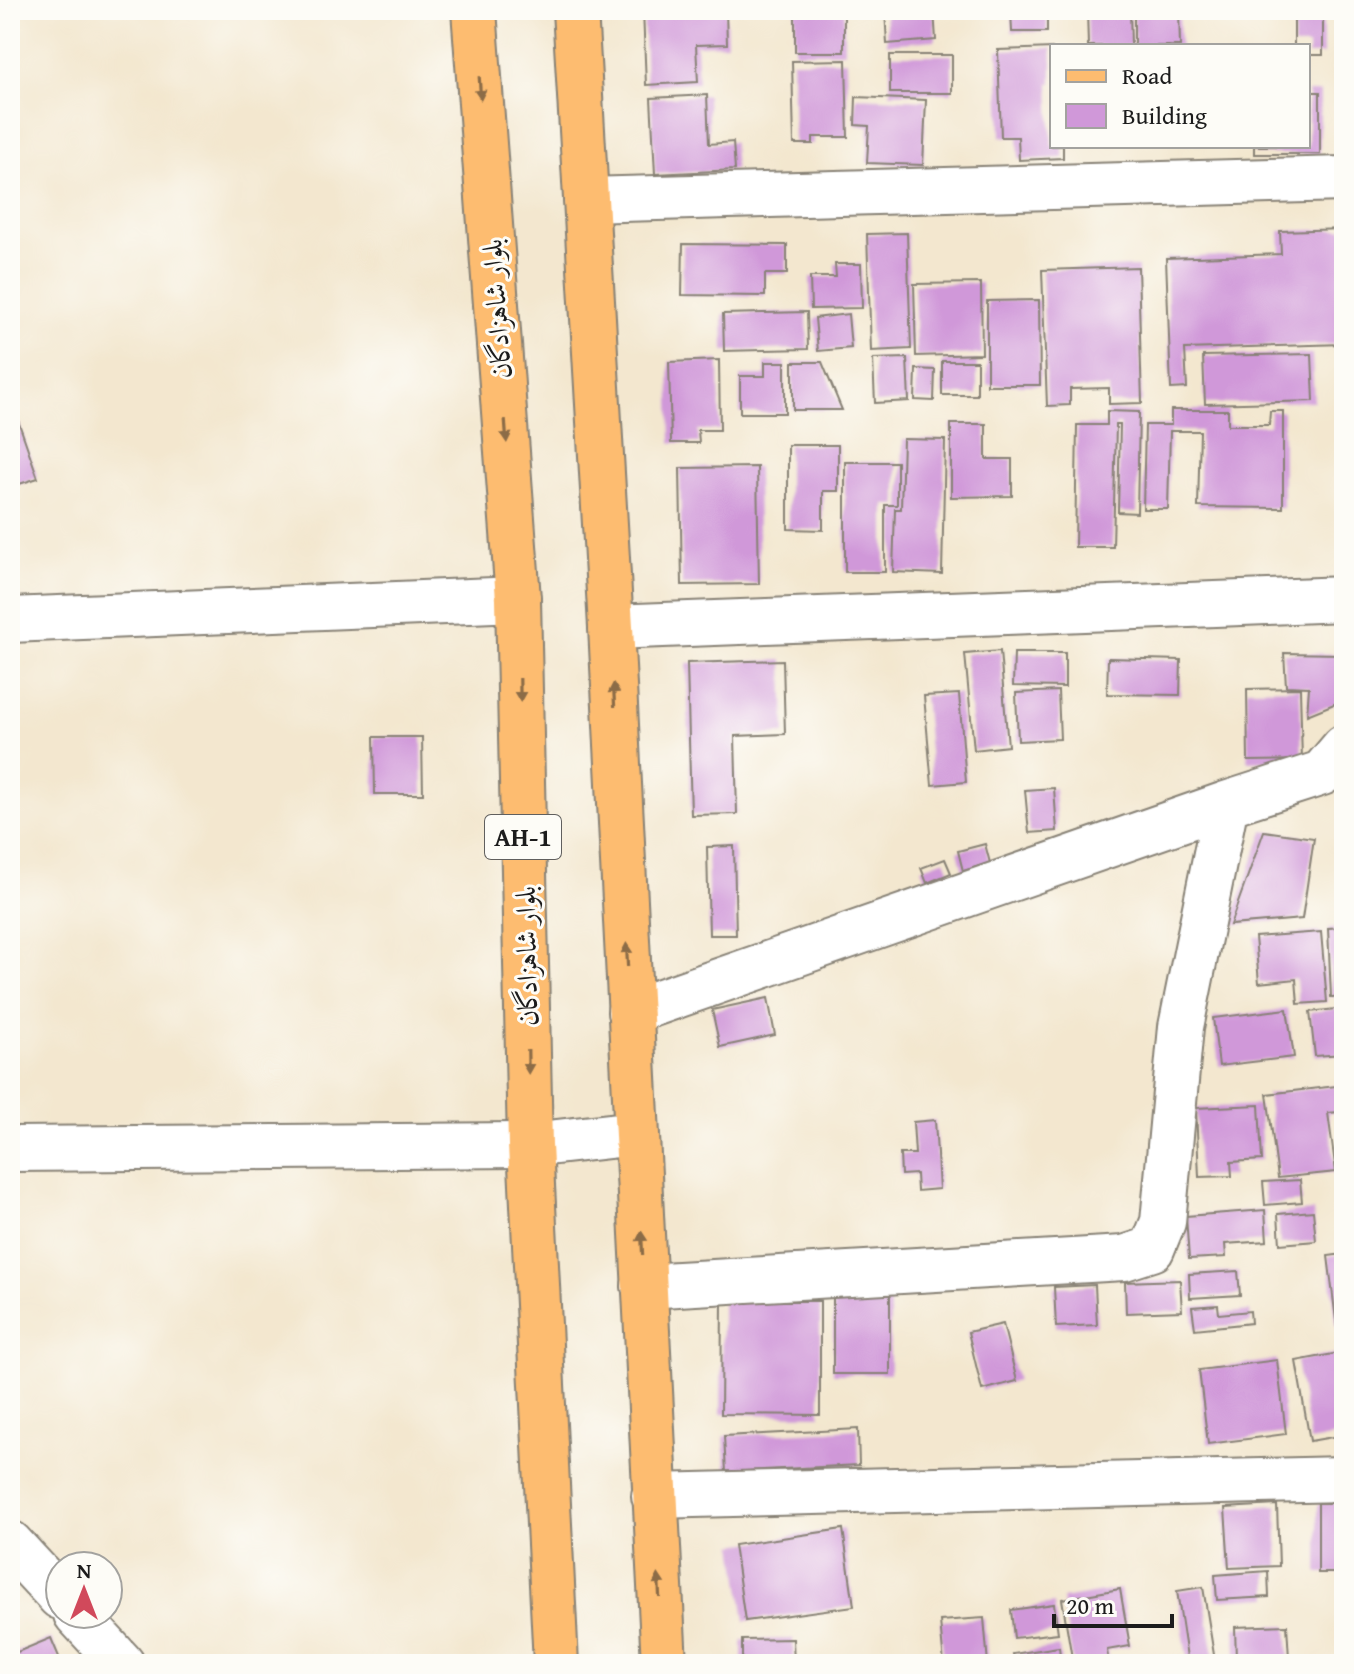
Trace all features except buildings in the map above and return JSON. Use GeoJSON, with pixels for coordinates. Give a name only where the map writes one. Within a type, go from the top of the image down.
{"type":"FeatureCollection","features":[{"type":"Feature","properties":{"kind":"main road","name":"بلوار شاهزادگان"},"geometry":{"type":"LineString","coordinates":[[474,10],[518,599],[530,1145],[556,1664]]}},
{"type":"Feature","properties":{"kind":"main road"},"geometry":{"type":"LineString","coordinates":[[575,10],[611,627],[664,1664]]}},
{"type":"Feature","properties":{"kind":"street"},"geometry":{"type":"LineString","coordinates":[[586,200],[1344,179]]}},
{"type":"Feature","properties":{"kind":"street"},"geometry":{"type":"LineString","coordinates":[[10,620],[518,599]]}},
{"type":"Feature","properties":{"kind":"street"},"geometry":{"type":"LineString","coordinates":[[611,627],[1344,599]]}},
{"type":"Feature","properties":{"kind":"street"},"geometry":{"type":"LineString","coordinates":[[630,1012],[1322,773],[1344,747]]}},
{"type":"Feature","properties":{"kind":"street"},"geometry":{"type":"LineString","coordinates":[[644,1286],[1124,1258],[1152,1249],[1163,1222],[1181,1027],[1226,804]]}},
{"type":"Feature","properties":{"kind":"street"},"geometry":{"type":"LineString","coordinates":[[10,1149],[530,1145],[636,1133]]}},
{"type":"Feature","properties":{"kind":"street"},"geometry":{"type":"LineString","coordinates":[[654,1496],[1344,1479]]}},
{"type":"Feature","properties":{"kind":"street"},"geometry":{"type":"LineString","coordinates":[[10,1543],[44,1580]]}},
{"type":"Feature","properties":{"kind":"street"},"geometry":{"type":"LineString","coordinates":[[91,1630],[122,1664]]}}]}
